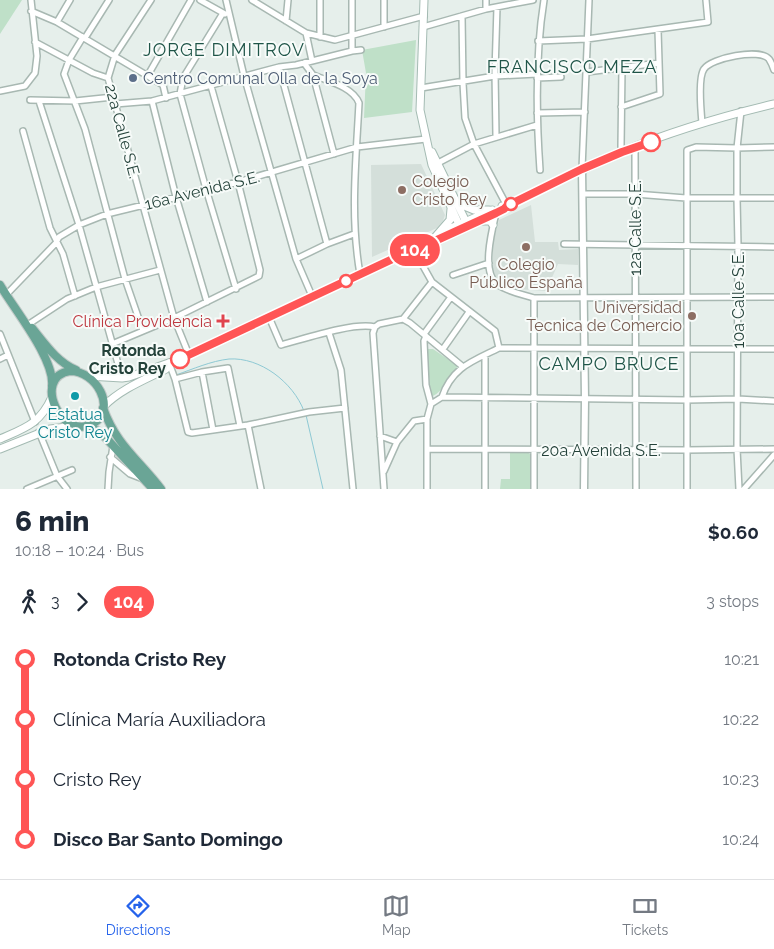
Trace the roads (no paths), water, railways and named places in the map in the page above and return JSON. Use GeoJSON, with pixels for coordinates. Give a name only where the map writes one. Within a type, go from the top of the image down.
{"type":"FeatureCollection","features":[{"type":"Feature","properties":{"kind":"main road"},"geometry":{"type":"LineString","coordinates":[[424,0],[420,110],[432,165],[451,209],[463,225]]}},
{"type":"Feature","properties":{"kind":"main road"},"geometry":{"type":"LineString","coordinates":[[0,439],[35,422],[43,414],[56,379],[62,373],[70,371],[122,378],[169,363],[414,250],[434,238],[507,206],[582,169],[635,147],[702,123],[774,104]]}},
{"type":"Feature","properties":{"kind":"main road"},"geometry":{"type":"LineString","coordinates":[[427,142],[457,203],[463,225]]}},
{"type":"Feature","properties":{"kind":"main road"},"geometry":{"type":"LineString","coordinates":[[457,203],[474,210],[494,212]]}},
{"type":"Feature","properties":{"kind":"main road"},"geometry":{"type":"LineString","coordinates":[[434,238],[450,220],[451,209]]}},
{"type":"Feature","properties":{"kind":"main road"},"geometry":{"type":"LineString","coordinates":[[480,221],[494,212]]}},
{"type":"Feature","properties":{"kind":"main road"},"geometry":{"type":"LineString","coordinates":[[463,225],[480,221],[490,221],[494,225]]}},
{"type":"Feature","properties":{"kind":"main road"},"geometry":{"type":"LineString","coordinates":[[0,284],[49,366],[53,378],[52,394],[55,406],[61,416],[70,423],[98,431],[153,489]]}},
{"type":"Feature","properties":{"kind":"main road"},"geometry":{"type":"LineString","coordinates":[[8,298],[62,362],[85,374],[99,388],[109,425],[120,442],[161,489]]}},
{"type":"Feature","properties":{"kind":"main road"},"geometry":{"type":"LineString","coordinates":[[0,449],[39,432],[60,426],[92,424],[97,420],[103,407],[114,397],[166,369],[169,363]]}},
{"type":"Feature","properties":{"kind":"street"},"geometry":{"type":"LineString","coordinates":[[0,90],[25,86],[35,73],[36,56],[31,0]]}},
{"type":"Feature","properties":{"kind":"street"},"geometry":{"type":"LineString","coordinates":[[58,22],[70,0]]}},
{"type":"Feature","properties":{"kind":"street"},"geometry":{"type":"LineString","coordinates":[[108,0],[69,60],[64,74],[85,129],[125,279],[143,331]]}},
{"type":"Feature","properties":{"kind":"street","name":"22a Calle S.E."},"geometry":{"type":"LineString","coordinates":[[151,0],[115,55],[108,78],[174,318],[189,355]]}},
{"type":"Feature","properties":{"kind":"street"},"geometry":{"type":"LineString","coordinates":[[148,75],[192,0]]}},
{"type":"Feature","properties":{"kind":"street"},"geometry":{"type":"LineString","coordinates":[[200,0],[230,17]]}},
{"type":"Feature","properties":{"kind":"street"},"geometry":{"type":"LineString","coordinates":[[226,0],[244,76],[296,260],[312,296]]}},
{"type":"Feature","properties":{"kind":"street"},"geometry":{"type":"LineString","coordinates":[[254,0],[306,33],[335,40],[424,16]]}},
{"type":"Feature","properties":{"kind":"street"},"geometry":{"type":"LineString","coordinates":[[286,21],[288,0]]}},
{"type":"Feature","properties":{"kind":"street"},"geometry":{"type":"LineString","coordinates":[[320,0],[320,37]]}},
{"type":"Feature","properties":{"kind":"street"},"geometry":{"type":"LineString","coordinates":[[352,0],[352,51]]}},
{"type":"Feature","properties":{"kind":"street"},"geometry":{"type":"LineString","coordinates":[[384,0],[384,27]]}},
{"type":"Feature","properties":{"kind":"street"},"geometry":{"type":"LineString","coordinates":[[486,0],[486,9]]}},
{"type":"Feature","properties":{"kind":"street"},"geometry":{"type":"LineString","coordinates":[[423,27],[486,9],[533,0]]}},
{"type":"Feature","properties":{"kind":"street"},"geometry":{"type":"LineString","coordinates":[[540,170],[537,125],[537,76],[538,41],[544,0]]}},
{"type":"Feature","properties":{"kind":"street"},"geometry":{"type":"LineString","coordinates":[[584,489],[586,399],[582,169],[589,0]]}},
{"type":"Feature","properties":{"kind":"street"},"geometry":{"type":"LineString","coordinates":[[538,41],[587,39],[708,22],[706,0]]}},
{"type":"Feature","properties":{"kind":"street"},"geometry":{"type":"LineString","coordinates":[[496,136],[495,76],[498,7]]}},
{"type":"Feature","properties":{"kind":"street"},"geometry":{"type":"LineString","coordinates":[[31,11],[58,22],[148,75],[163,85],[166,98]]}},
{"type":"Feature","properties":{"kind":"street"},"geometry":{"type":"LineString","coordinates":[[223,13],[183,78],[180,94],[236,289]]}},
{"type":"Feature","properties":{"kind":"street"},"geometry":{"type":"LineString","coordinates":[[462,16],[465,118],[474,144],[507,206]]}},
{"type":"Feature","properties":{"kind":"street"},"geometry":{"type":"LineString","coordinates":[[621,107],[660,94],[658,30]]}},
{"type":"Feature","properties":{"kind":"street"},"geometry":{"type":"LineString","coordinates":[[306,33],[312,61]]}},
{"type":"Feature","properties":{"kind":"street"},"geometry":{"type":"LineString","coordinates":[[35,42],[93,73],[108,78]]}},
{"type":"Feature","properties":{"kind":"street"},"geometry":{"type":"LineString","coordinates":[[115,104],[166,98],[278,67],[296,65],[361,50]]}},
{"type":"Feature","properties":{"kind":"street"},"geometry":{"type":"LineString","coordinates":[[702,123],[700,98],[702,71],[709,63],[723,58],[760,54],[769,59],[774,70]]}},
{"type":"Feature","properties":{"kind":"street"},"geometry":{"type":"LineString","coordinates":[[304,62],[313,74],[334,154]]}},
{"type":"Feature","properties":{"kind":"street"},"geometry":{"type":"LineString","coordinates":[[587,72],[659,63]]}},
{"type":"Feature","properties":{"kind":"street"},"geometry":{"type":"LineString","coordinates":[[278,67],[327,244]]}},
{"type":"Feature","properties":{"kind":"street"},"geometry":{"type":"LineString","coordinates":[[622,68],[622,152]]}},
{"type":"Feature","properties":{"kind":"street"},"geometry":{"type":"LineString","coordinates":[[313,74],[345,89],[356,96],[359,103],[354,234],[360,274]]}},
{"type":"Feature","properties":{"kind":"street"},"geometry":{"type":"LineString","coordinates":[[421,88],[495,76],[561,77]]}},
{"type":"Feature","properties":{"kind":"street"},"geometry":{"type":"LineString","coordinates":[[112,344],[174,318],[260,276],[238,182],[211,86]]}},
{"type":"Feature","properties":{"kind":"street"},"geometry":{"type":"LineString","coordinates":[[30,100],[75,101],[113,97]]}},
{"type":"Feature","properties":{"kind":"street"},"geometry":{"type":"LineString","coordinates":[[39,100],[79,225],[122,378]]}},
{"type":"Feature","properties":{"kind":"street"},"geometry":{"type":"LineString","coordinates":[[152,101],[176,196],[207,302]]}},
{"type":"Feature","properties":{"kind":"street"},"geometry":{"type":"LineString","coordinates":[[537,113],[585,112]]}},
{"type":"Feature","properties":{"kind":"street","name":"10a Calle S.E."},"geometry":{"type":"LineString","coordinates":[[739,489],[737,148],[741,112]]}},
{"type":"Feature","properties":{"kind":"street"},"geometry":{"type":"LineString","coordinates":[[438,163],[474,144],[537,125]]}},
{"type":"Feature","properties":{"kind":"street"},"geometry":{"type":"LineString","coordinates":[[23,131],[50,228],[57,240],[75,296]]}},
{"type":"Feature","properties":{"kind":"street","name":"16a Avenida S.E."},"geometry":{"type":"LineString","coordinates":[[8,298],[59,237],[79,225],[107,214],[238,182],[357,147],[427,142]]}},
{"type":"Feature","properties":{"kind":"street","name":"12a Calle S.E."},"geometry":{"type":"LineString","coordinates":[[635,147],[636,489]]}},
{"type":"Feature","properties":{"kind":"street"},"geometry":{"type":"LineString","coordinates":[[687,489],[687,150],[696,147],[774,147]]}},
{"type":"Feature","properties":{"kind":"street"},"geometry":{"type":"LineString","coordinates":[[583,194],[635,194],[686,198],[774,198]]}},
{"type":"Feature","properties":{"kind":"street"},"geometry":{"type":"LineString","coordinates":[[494,212],[489,263],[492,277],[496,283],[511,292],[534,298],[774,297]]}},
{"type":"Feature","properties":{"kind":"street"},"geometry":{"type":"LineString","coordinates":[[296,260],[327,244],[354,234]]}},
{"type":"Feature","properties":{"kind":"street"},"geometry":{"type":"LineString","coordinates":[[564,244],[774,247]]}},
{"type":"Feature","properties":{"kind":"street"},"geometry":{"type":"LineString","coordinates":[[414,250],[432,282],[495,331],[499,348]]}},
{"type":"Feature","properties":{"kind":"street"},"geometry":{"type":"LineString","coordinates":[[454,275],[489,263]]}},
{"type":"Feature","properties":{"kind":"street"},"geometry":{"type":"LineString","coordinates":[[29,324],[75,296],[96,287],[160,270]]}},
{"type":"Feature","properties":{"kind":"street"},"geometry":{"type":"LineString","coordinates":[[269,317],[281,345],[343,328],[374,327],[379,324],[403,319],[432,282]]}},
{"type":"Feature","properties":{"kind":"street"},"geometry":{"type":"LineString","coordinates":[[428,489],[427,419],[430,404],[426,385],[424,341],[425,335],[451,297]]}},
{"type":"Feature","properties":{"kind":"street"},"geometry":{"type":"LineString","coordinates":[[534,298],[534,489]]}},
{"type":"Feature","properties":{"kind":"street"},"geometry":{"type":"LineString","coordinates":[[443,349],[469,312]]}},
{"type":"Feature","properties":{"kind":"street"},"geometry":{"type":"LineString","coordinates":[[403,319],[462,366]]}},
{"type":"Feature","properties":{"kind":"street"},"geometry":{"type":"LineString","coordinates":[[374,327],[384,489]]}},
{"type":"Feature","properties":{"kind":"street"},"geometry":{"type":"LineString","coordinates":[[329,333],[341,370],[353,489]]}},
{"type":"Feature","properties":{"kind":"street"},"geometry":{"type":"LineString","coordinates":[[0,334],[35,422]]}},
{"type":"Feature","properties":{"kind":"street"},"geometry":{"type":"LineString","coordinates":[[442,397],[446,384],[462,366],[499,348],[774,349]]}},
{"type":"Feature","properties":{"kind":"street"},"geometry":{"type":"LineString","coordinates":[[0,358],[8,355]]}},
{"type":"Feature","properties":{"kind":"street"},"geometry":{"type":"LineString","coordinates":[[485,489],[486,355]]}},
{"type":"Feature","properties":{"kind":"street"},"geometry":{"type":"LineString","coordinates":[[169,363],[188,432],[248,426],[309,412],[345,408]]}},
{"type":"Feature","properties":{"kind":"street"},"geometry":{"type":"LineString","coordinates":[[175,380],[202,372],[228,368],[240,426]]}},
{"type":"Feature","properties":{"kind":"street"},"geometry":{"type":"LineString","coordinates":[[202,372],[213,430]]}},
{"type":"Feature","properties":{"kind":"street"},"geometry":{"type":"LineString","coordinates":[[430,404],[442,397],[635,400],[738,398],[774,401]]}},
{"type":"Feature","properties":{"kind":"street"},"geometry":{"type":"LineString","coordinates":[[383,474],[396,442],[414,421],[427,419]]}},
{"type":"Feature","properties":{"kind":"street"},"geometry":{"type":"LineString","coordinates":[[248,426],[261,489]]}},
{"type":"Feature","properties":{"kind":"street"},"geometry":{"type":"LineString","coordinates":[[39,432],[57,476],[67,489]]}},
{"type":"Feature","properties":{"kind":"street"},"geometry":{"type":"LineString","coordinates":[[380,436],[396,442]]}},
{"type":"Feature","properties":{"kind":"street"},"geometry":{"type":"LineString","coordinates":[[108,489],[110,458],[113,446]]}},
{"type":"Feature","properties":{"kind":"street","name":"20a Avenida S.E."},"geometry":{"type":"LineString","coordinates":[[427,449],[774,449]]}},
{"type":"Feature","properties":{"kind":"street"},"geometry":{"type":"LineString","coordinates":[[744,489],[774,455]]}},
{"type":"Feature","properties":{"kind":"street"},"geometry":{"type":"LineString","coordinates":[[110,458],[130,474],[144,479]]}},
{"type":"Feature","properties":{"kind":"street"},"geometry":{"type":"LineString","coordinates":[[27,489],[72,470]]}},
{"type":"Feature","properties":{"kind":"waterway"},"geometry":{"type":"LineString","coordinates":[[176,375],[222,360],[241,359],[252,362],[274,373],[284,381],[299,400],[304,411]]}},
{"type":"Feature","properties":{"kind":"waterway"},"geometry":{"type":"LineString","coordinates":[[306,415],[323,489]]}},
{"type":"Feature","properties":{"kind":"place","name":"Centro Comunal Olla de la Soya"},"geometry":{"type":"Point","coordinates":[133,78]}},
{"type":"Feature","properties":{"kind":"place","name":"Colegio Cristo Rey"},"geometry":{"type":"Point","coordinates":[402,190]}},
{"type":"Feature","properties":{"kind":"place","name":"Colegio Público España"},"geometry":{"type":"Point","coordinates":[526,247]}},
{"type":"Feature","properties":{"kind":"place","name":"Universidad Tecnica de Comercio"},"geometry":{"type":"Point","coordinates":[692,316]}},
{"type":"Feature","properties":{"kind":"place","name":"Clínica Providencia"},"geometry":{"type":"Point","coordinates":[223,321]}},
{"type":"Feature","properties":{"kind":"place","name":"Rotonda Cristo Rey"},"geometry":{"type":"Point","coordinates":[180,359]}},
{"type":"Feature","properties":{"kind":"place","name":"Estatua Cristo Rey"},"geometry":{"type":"Point","coordinates":[75,396]}},
{"type":"Feature","properties":{"kind":"district","name":"JORGE DIMITROV"},"geometry":{"type":"Point","coordinates":[224,50]}},
{"type":"Feature","properties":{"kind":"district","name":"FRANCISCO MEZA"},"geometry":{"type":"Point","coordinates":[572,67]}},
{"type":"Feature","properties":{"kind":"district","name":"CAMPO BRUCE"},"geometry":{"type":"Point","coordinates":[609,364]}}]}
